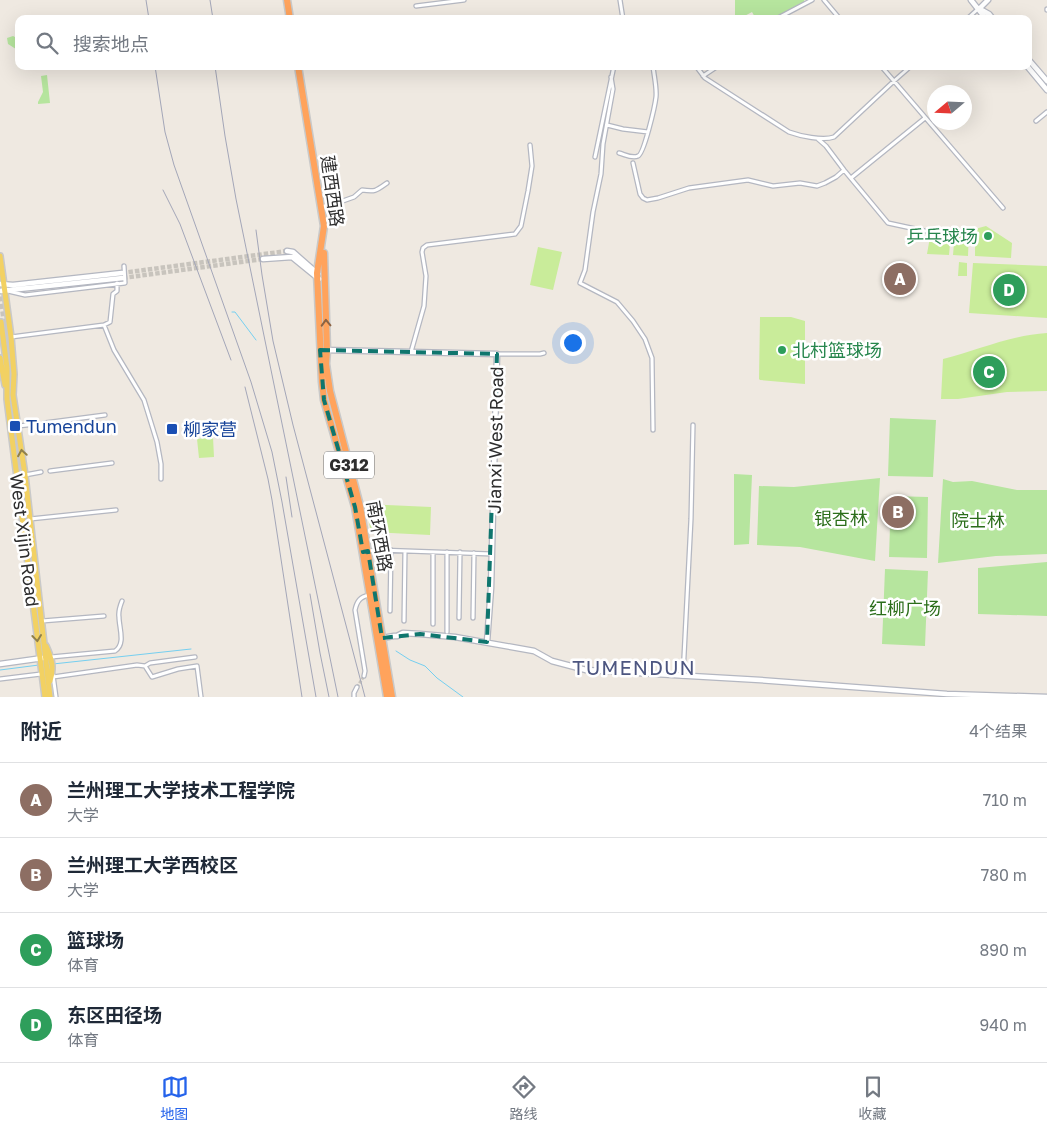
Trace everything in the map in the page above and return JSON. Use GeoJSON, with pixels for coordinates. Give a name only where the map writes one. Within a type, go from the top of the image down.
{"type":"FeatureCollection","features":[{"type":"Feature","properties":{"kind":"highway"},"geometry":{"type":"LineString","coordinates":[[287,0],[289,15]]}},
{"type":"Feature","properties":{"kind":"highway","name":"建西西路"},"geometry":{"type":"LineString","coordinates":[[299,70],[324,232],[321,277]]}},
{"type":"Feature","properties":{"kind":"highway","name":"G312"},"geometry":{"type":"LineString","coordinates":[[321,277],[323,350]]}},
{"type":"Feature","properties":{"kind":"highway","name":"南环西路"},"geometry":{"type":"LineString","coordinates":[[323,350],[322,382],[324,400],[365,552],[392,697]]}},
{"type":"Feature","properties":{"kind":"highway","name":"南环西路"},"geometry":{"type":"LineString","coordinates":[[365,552],[370,595],[387,697]]}},
{"type":"Feature","properties":{"kind":"main road","name":"West Xijin Road"},"geometry":{"type":"LineString","coordinates":[[0,256],[2,291],[11,337],[14,374],[13,395]]}},
{"type":"Feature","properties":{"kind":"main road","name":"West Xijin Road"},"geometry":{"type":"LineString","coordinates":[[44,697],[45,664],[42,621],[25,475],[3,322],[7,368],[7,399],[17,476],[45,664],[49,684],[50,697]]}},
{"type":"Feature","properties":{"kind":"main road"},"geometry":{"type":"LineString","coordinates":[[0,358],[7,399]]}},
{"type":"Feature","properties":{"kind":"main road"},"geometry":{"type":"LineString","coordinates":[[17,476],[25,475]]}},
{"type":"Feature","properties":{"kind":"main road"},"geometry":{"type":"LineString","coordinates":[[45,664],[53,674],[49,684]]}},
{"type":"Feature","properties":{"kind":"street"},"geometry":{"type":"LineString","coordinates":[[416,6],[464,0]]}},
{"type":"Feature","properties":{"kind":"street"},"geometry":{"type":"LineString","coordinates":[[620,0],[622,15]]}},
{"type":"Feature","properties":{"kind":"street"},"geometry":{"type":"LineString","coordinates":[[784,15],[812,0]]}},
{"type":"Feature","properties":{"kind":"street"},"geometry":{"type":"LineString","coordinates":[[824,0],[837,15]]}},
{"type":"Feature","properties":{"kind":"street"},"geometry":{"type":"LineString","coordinates":[[971,0],[983,15]]}},
{"type":"Feature","properties":{"kind":"street"},"geometry":{"type":"LineString","coordinates":[[972,15],[988,0]]}},
{"type":"Feature","properties":{"kind":"street"},"geometry":{"type":"LineString","coordinates":[[979,9],[990,15]]}},
{"type":"Feature","properties":{"kind":"street"},"geometry":{"type":"LineString","coordinates":[[1032,63],[1047,80]]}},
{"type":"Feature","properties":{"kind":"street"},"geometry":{"type":"LineString","coordinates":[[595,157],[613,70]]}},
{"type":"Feature","properties":{"kind":"street"},"geometry":{"type":"LineString","coordinates":[[619,153],[634,157],[642,153],[656,97],[653,70]]}},
{"type":"Feature","properties":{"kind":"street"},"geometry":{"type":"LineString","coordinates":[[699,70],[711,83],[789,132],[797,135],[829,139],[834,137],[906,70]]}},
{"type":"Feature","properties":{"kind":"street"},"geometry":{"type":"LineString","coordinates":[[703,76],[712,70]]}},
{"type":"Feature","properties":{"kind":"street"},"geometry":{"type":"LineString","coordinates":[[884,70],[1003,208]]}},
{"type":"Feature","properties":{"kind":"street"},"geometry":{"type":"LineString","coordinates":[[1030,70],[1047,90]]}},
{"type":"Feature","properties":{"kind":"street"},"geometry":{"type":"LineString","coordinates":[[612,77],[613,89],[603,144],[601,174],[593,212],[585,270],[580,283],[618,302],[645,339],[652,358],[653,430]]}},
{"type":"Feature","properties":{"kind":"street"},"geometry":{"type":"LineString","coordinates":[[1036,121],[1047,112]]}},
{"type":"Feature","properties":{"kind":"street"},"geometry":{"type":"LineString","coordinates":[[851,178],[925,118]]}},
{"type":"Feature","properties":{"kind":"street"},"geometry":{"type":"LineString","coordinates":[[607,125],[648,132]]}},
{"type":"Feature","properties":{"kind":"street"},"geometry":{"type":"LineString","coordinates":[[818,138],[888,223],[924,231]]}},
{"type":"Feature","properties":{"kind":"street"},"geometry":{"type":"LineString","coordinates":[[411,352],[424,306],[426,276],[422,252],[424,248],[427,245],[515,234],[521,226],[528,191],[532,166],[530,145]]}},
{"type":"Feature","properties":{"kind":"street"},"geometry":{"type":"LineString","coordinates":[[633,163],[640,194],[647,200],[689,188],[748,180],[773,186],[800,183],[816,186],[836,177],[844,170]]}},
{"type":"Feature","properties":{"kind":"street"},"geometry":{"type":"LineString","coordinates":[[321,207],[354,197],[362,190],[374,191],[387,183]]}},
{"type":"Feature","properties":{"kind":"street"},"geometry":{"type":"LineString","coordinates":[[287,251],[293,252],[321,277]]}},
{"type":"Feature","properties":{"kind":"street"},"geometry":{"type":"LineString","coordinates":[[264,259],[292,257],[321,277]]}},
{"type":"Feature","properties":{"kind":"street"},"geometry":{"type":"LineString","coordinates":[[2,291],[25,295],[125,283],[124,266]]}},
{"type":"Feature","properties":{"kind":"street"},"geometry":{"type":"LineString","coordinates":[[2,283],[13,285],[122,276],[2,291]]}},
{"type":"Feature","properties":{"kind":"street"},"geometry":{"type":"LineString","coordinates":[[11,337],[104,325],[110,322],[113,294],[117,291],[117,283]]}},
{"type":"Feature","properties":{"kind":"street"},"geometry":{"type":"LineString","coordinates":[[104,325],[114,350],[144,400],[157,442],[161,464],[161,479]]}},
{"type":"Feature","properties":{"kind":"street","name":"Jianxi West Road"},"geometry":{"type":"LineString","coordinates":[[323,350],[497,354],[491,588],[487,642]]}},
{"type":"Feature","properties":{"kind":"street"},"geometry":{"type":"LineString","coordinates":[[497,354],[544,353]]}},
{"type":"Feature","properties":{"kind":"street"},"geometry":{"type":"LineString","coordinates":[[44,423],[105,415]]}},
{"type":"Feature","properties":{"kind":"street"},"geometry":{"type":"LineString","coordinates":[[18,426],[36,424]]}},
{"type":"Feature","properties":{"kind":"street"},"geometry":{"type":"LineString","coordinates":[[683,676],[691,514],[693,425]]}},
{"type":"Feature","properties":{"kind":"street"},"geometry":{"type":"LineString","coordinates":[[50,471],[112,463]]}},
{"type":"Feature","properties":{"kind":"street"},"geometry":{"type":"LineString","coordinates":[[25,475],[42,472]]}},
{"type":"Feature","properties":{"kind":"street"},"geometry":{"type":"LineString","coordinates":[[30,519],[116,510]]}},
{"type":"Feature","properties":{"kind":"street"},"geometry":{"type":"LineString","coordinates":[[365,552],[391,550],[492,554]]}},
{"type":"Feature","properties":{"kind":"street"},"geometry":{"type":"LineString","coordinates":[[390,611],[391,550]]}},
{"type":"Feature","properties":{"kind":"street"},"geometry":{"type":"LineString","coordinates":[[404,551],[404,621]]}},
{"type":"Feature","properties":{"kind":"street"},"geometry":{"type":"LineString","coordinates":[[433,552],[433,624]]}},
{"type":"Feature","properties":{"kind":"street"},"geometry":{"type":"LineString","coordinates":[[447,552],[447,632]]}},
{"type":"Feature","properties":{"kind":"street"},"geometry":{"type":"LineString","coordinates":[[459,618],[460,552]]}},
{"type":"Feature","properties":{"kind":"street"},"geometry":{"type":"LineString","coordinates":[[473,618],[474,553]]}},
{"type":"Feature","properties":{"kind":"street"},"geometry":{"type":"LineString","coordinates":[[364,676],[365,671],[355,610],[357,603],[362,597],[370,595]]}},
{"type":"Feature","properties":{"kind":"street"},"geometry":{"type":"LineString","coordinates":[[0,680],[45,664],[118,650],[122,643],[118,615],[122,601]]}},
{"type":"Feature","properties":{"kind":"street"},"geometry":{"type":"LineString","coordinates":[[42,621],[104,616]]}},
{"type":"Feature","properties":{"kind":"street"},"geometry":{"type":"LineString","coordinates":[[382,638],[397,636],[403,633],[455,637],[487,642],[534,651],[552,661],[586,670],[769,681],[947,696],[1047,697]]}},
{"type":"Feature","properties":{"kind":"street"},"geometry":{"type":"LineString","coordinates":[[56,697],[53,674],[127,666],[145,666],[150,663],[195,657]]}},
{"type":"Feature","properties":{"kind":"street"},"geometry":{"type":"LineString","coordinates":[[0,664],[45,664]]}},
{"type":"Feature","properties":{"kind":"street"},"geometry":{"type":"LineString","coordinates":[[145,666],[152,677],[178,669],[197,666],[201,697]]}},
{"type":"Feature","properties":{"kind":"street"},"geometry":{"type":"LineString","coordinates":[[354,697],[357,687]]}},
{"type":"Feature","properties":{"kind":"highlighted area"},"geometry":{"type":"Polygon","coordinates":[[[320,350],[497,354],[487,642],[420,634],[382,638],[368,551],[363,552],[355,507],[324,400],[320,350]]]}},
{"type":"Feature","properties":{"kind":"green space"},"geometry":{"type":"Polygon","coordinates":[[[735,0],[804,0],[805,2],[779,15],[754,15],[752,12],[746,15],[735,15],[735,0]]]}},
{"type":"Feature","properties":{"kind":"green space"},"geometry":{"type":"Polygon","coordinates":[[[15,37],[15,48],[8,44],[7,38],[15,37]]]}},
{"type":"Feature","properties":{"kind":"green space"},"geometry":{"type":"Polygon","coordinates":[[[47,75],[50,103],[38,104],[43,92],[41,76],[47,75]]]}},
{"type":"Feature","properties":{"kind":"green space","name":"乒乓球场"},"geometry":{"type":"Polygon","coordinates":[[[986,226],[1012,243],[1011,258],[975,256],[975,229],[986,226]]]}},
{"type":"Feature","properties":{"kind":"green space"},"geometry":{"type":"Polygon","coordinates":[[[969,230],[968,256],[953,255],[955,232],[969,230]]]}},
{"type":"Feature","properties":{"kind":"green space"},"geometry":{"type":"Polygon","coordinates":[[[938,231],[951,233],[949,255],[927,254],[930,237],[938,231]]]}},
{"type":"Feature","properties":{"kind":"green space"},"geometry":{"type":"Polygon","coordinates":[[[538,247],[562,252],[553,290],[530,285],[538,247]]]}},
{"type":"Feature","properties":{"kind":"green space"},"geometry":{"type":"Polygon","coordinates":[[[959,262],[967,263],[967,276],[958,276],[959,262]]]}},
{"type":"Feature","properties":{"kind":"green space"},"geometry":{"type":"Polygon","coordinates":[[[973,263],[1047,266],[1047,318],[969,313],[973,263]]]}},
{"type":"Feature","properties":{"kind":"green space","name":"北村篮球场"},"geometry":{"type":"Polygon","coordinates":[[[760,317],[791,317],[805,321],[805,384],[759,379],[760,317]]]}},
{"type":"Feature","properties":{"kind":"green space"},"geometry":{"type":"Polygon","coordinates":[[[1047,333],[1047,391],[1007,392],[958,399],[941,399],[943,359],[1020,337],[1047,333]]]}},
{"type":"Feature","properties":{"kind":"green space"},"geometry":{"type":"Polygon","coordinates":[[[890,418],[936,420],[933,477],[888,476],[890,418]]]}},
{"type":"Feature","properties":{"kind":"green space"},"geometry":{"type":"Polygon","coordinates":[[[213,437],[214,457],[199,458],[197,439],[213,437]]]}},
{"type":"Feature","properties":{"kind":"green space"},"geometry":{"type":"Polygon","coordinates":[[[734,474],[752,475],[749,544],[734,545],[734,474]]]}},
{"type":"Feature","properties":{"kind":"green space","name":"银杏林"},"geometry":{"type":"Polygon","coordinates":[[[880,478],[875,561],[800,547],[757,545],[759,486],[794,487],[880,478]]]}},
{"type":"Feature","properties":{"kind":"green space","name":"院士林"},"geometry":{"type":"Polygon","coordinates":[[[943,479],[953,482],[972,481],[1017,490],[1047,490],[1047,554],[996,556],[938,563],[943,479]]]}},
{"type":"Feature","properties":{"kind":"green space"},"geometry":{"type":"Polygon","coordinates":[[[891,496],[928,497],[927,558],[889,557],[891,496]]]}},
{"type":"Feature","properties":{"kind":"green space"},"geometry":{"type":"Polygon","coordinates":[[[365,504],[431,507],[430,535],[371,532],[365,504]]]}},
{"type":"Feature","properties":{"kind":"green space"},"geometry":{"type":"Polygon","coordinates":[[[1047,562],[1047,616],[978,614],[978,568],[1047,562]]]}},
{"type":"Feature","properties":{"kind":"green space","name":"红柳广场"},"geometry":{"type":"Polygon","coordinates":[[[885,569],[928,571],[925,646],[882,644],[885,569]]]}},
{"type":"Feature","properties":{"kind":"waterway"},"geometry":{"type":"LineString","coordinates":[[232,312],[235,312],[256,340]]}},
{"type":"Feature","properties":{"kind":"waterway"},"geometry":{"type":"LineString","coordinates":[[53,664],[191,649]]}},
{"type":"Feature","properties":{"kind":"waterway"},"geometry":{"type":"LineString","coordinates":[[396,651],[410,660],[425,666],[437,678],[463,697]]}},
{"type":"Feature","properties":{"kind":"waterway"},"geometry":{"type":"LineString","coordinates":[[0,670],[39,665]]}},
{"type":"Feature","properties":{"kind":"tunnel"},"geometry":{"type":"LineString","coordinates":[[122,273],[287,251]]}},
{"type":"Feature","properties":{"kind":"tunnel"},"geometry":{"type":"LineString","coordinates":[[123,278],[263,259]]}},
{"type":"Feature","properties":{"kind":"tunnel"},"geometry":{"type":"LineString","coordinates":[[0,289],[4,322]]}},
{"type":"Feature","properties":{"kind":"tunnel"},"geometry":{"type":"LineString","coordinates":[[357,687],[364,676]]}},
{"type":"Feature","properties":{"kind":"railway"},"geometry":{"type":"LineString","coordinates":[[146,0],[148,15]]}},
{"type":"Feature","properties":{"kind":"railway"},"geometry":{"type":"LineString","coordinates":[[210,0],[212,15]]}},
{"type":"Feature","properties":{"kind":"railway"},"geometry":{"type":"LineString","coordinates":[[156,70],[165,132],[174,165],[251,382],[272,452],[316,697]]}},
{"type":"Feature","properties":{"kind":"railway"},"geometry":{"type":"LineString","coordinates":[[216,70],[236,199],[338,697]]}},
{"type":"Feature","properties":{"kind":"railway"},"geometry":{"type":"LineString","coordinates":[[163,190],[180,224],[231,360]]}},
{"type":"Feature","properties":{"kind":"railway"},"geometry":{"type":"LineString","coordinates":[[256,230],[273,341],[293,425],[365,697]]}},
{"type":"Feature","properties":{"kind":"railway"},"geometry":{"type":"LineString","coordinates":[[245,387],[272,500],[302,697]]}},
{"type":"Feature","properties":{"kind":"railway"},"geometry":{"type":"LineString","coordinates":[[286,477],[292,517]]}},
{"type":"Feature","properties":{"kind":"railway"},"geometry":{"type":"LineString","coordinates":[[310,594],[329,697]]}},
{"type":"Feature","properties":{"kind":"place","name":"乒乓球场"},"geometry":{"type":"Point","coordinates":[988,236]}},
{"type":"Feature","properties":{"kind":"place","name":"兰州理工大学技术工程学院"},"geometry":{"type":"Point","coordinates":[900,279]}},
{"type":"Feature","properties":{"kind":"place","name":"东区田径场"},"geometry":{"type":"Point","coordinates":[1009,290]}},
{"type":"Feature","properties":{"kind":"place","name":"北村篮球场"},"geometry":{"type":"Point","coordinates":[782,350]}},
{"type":"Feature","properties":{"kind":"place","name":"篮球场"},"geometry":{"type":"Point","coordinates":[989,372]}},
{"type":"Feature","properties":{"kind":"place","name":"Tumendun"},"geometry":{"type":"Point","coordinates":[15,426]}},
{"type":"Feature","properties":{"kind":"place","name":"柳家营"},"geometry":{"type":"Point","coordinates":[172,429]}},
{"type":"Feature","properties":{"kind":"place","name":"兰州理工大学西校区"},"geometry":{"type":"Point","coordinates":[898,512]}},
{"type":"Feature","properties":{"kind":"district","name":"TUMENDUN"},"geometry":{"type":"Point","coordinates":[634,667]}}]}
